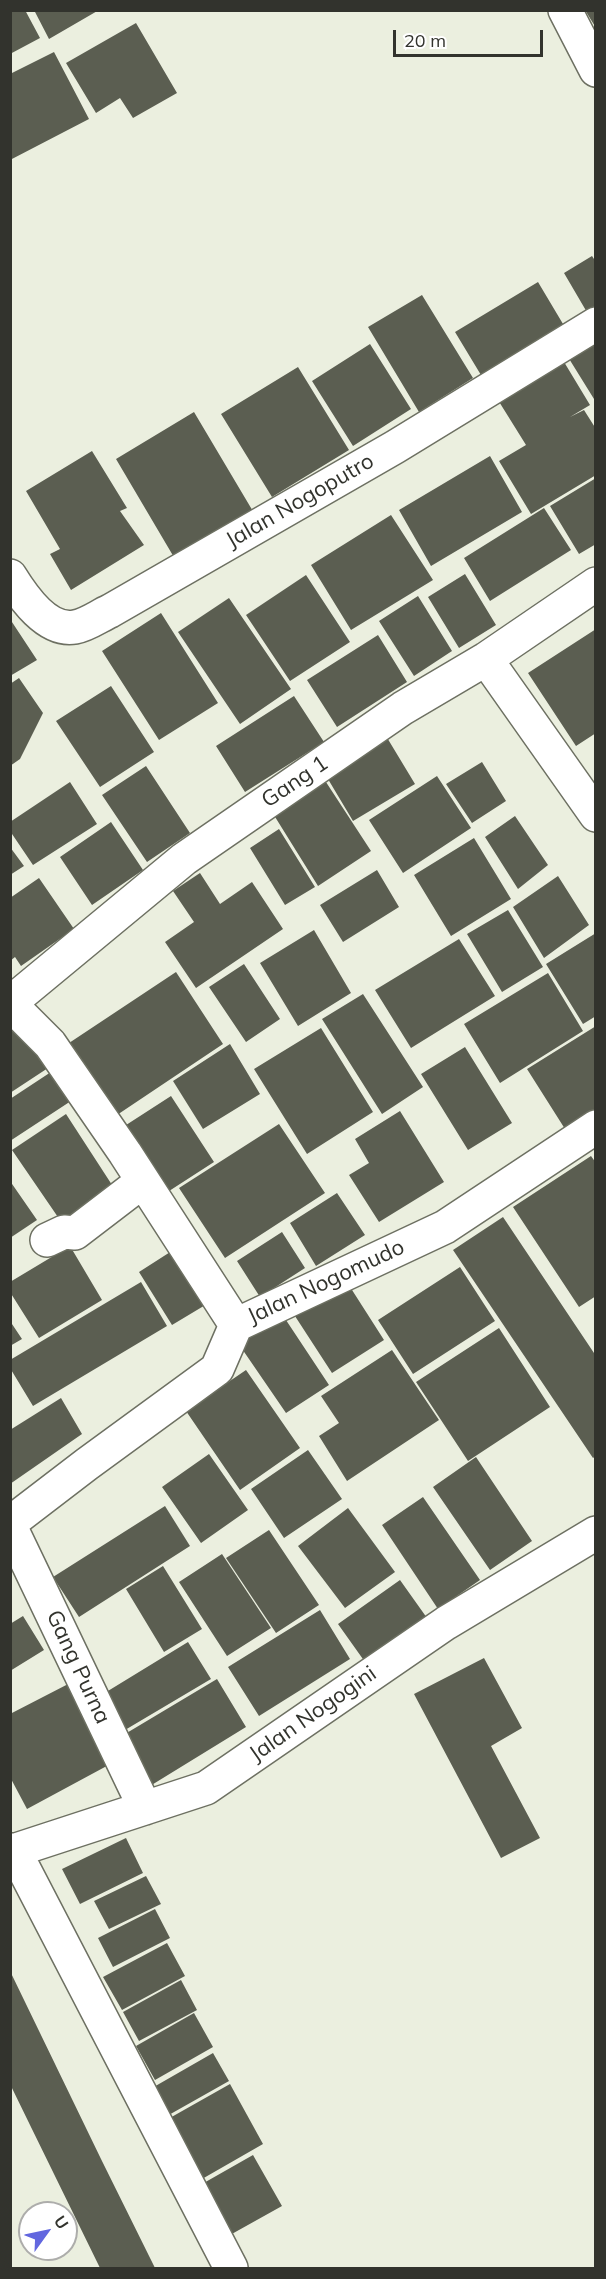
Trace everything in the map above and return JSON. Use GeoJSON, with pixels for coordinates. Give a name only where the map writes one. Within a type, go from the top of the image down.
{"type":"FeatureCollection","features":[{"type":"Feature","properties":{"kind":"street"},"geometry":{"type":"LineString","coordinates":[[565,10],[596,70]]}},
{"type":"Feature","properties":{"kind":"street","name":"Jalan Nogoputro"},"geometry":{"type":"LineString","coordinates":[[10,576],[35,609],[49,620],[64,628],[77,627],[395,447],[596,324]]}},
{"type":"Feature","properties":{"kind":"street","name":"Gang 1"},"geometry":{"type":"LineString","coordinates":[[10,1003],[183,859],[403,708],[486,659],[596,584]]}},
{"type":"Feature","properties":{"kind":"street"},"geometry":{"type":"LineString","coordinates":[[486,659],[596,815]]}},
{"type":"Feature","properties":{"kind":"street","name":"Jalan Nogomudo"},"geometry":{"type":"LineString","coordinates":[[10,1003],[50,1044],[236,1324],[445,1227],[596,1127]]}},
{"type":"Feature","properties":{"kind":"street"},"geometry":{"type":"LineString","coordinates":[[48,1240],[64,1232],[75,1233],[143,1181]]}},
{"type":"Feature","properties":{"kind":"street"},"geometry":{"type":"LineString","coordinates":[[10,1525],[87,1464],[217,1370],[236,1324]]}},
{"type":"Feature","properties":{"kind":"street","name":"Gang Purna"},"geometry":{"type":"LineString","coordinates":[[10,1525],[145,1808]]}},
{"type":"Feature","properties":{"kind":"street","name":"Jalan Nogogini"},"geometry":{"type":"LineString","coordinates":[[12,1851],[207,1788],[446,1623],[596,1533]]}},
{"type":"Feature","properties":{"kind":"street"},"geometry":{"type":"LineString","coordinates":[[12,1851],[231,2268]]}},
{"type":"Feature","properties":{"kind":"building"},"geometry":{"type":"Polygon","coordinates":[[[10,10],[25,10],[40,38],[10,54],[10,10]]]}},
{"type":"Feature","properties":{"kind":"building"},"geometry":{"type":"Polygon","coordinates":[[[34,10],[99,10],[49,39],[34,10]]]}},
{"type":"Feature","properties":{"kind":"building"},"geometry":{"type":"Polygon","coordinates":[[[585,10],[596,10],[596,28],[585,10]]]}},
{"type":"Feature","properties":{"kind":"building"},"geometry":{"type":"Polygon","coordinates":[[[136,23],[177,93],[133,118],[120,98],[96,113],[66,63],[136,23]]]}},
{"type":"Feature","properties":{"kind":"building"},"geometry":{"type":"Polygon","coordinates":[[[54,52],[89,119],[10,160],[10,74],[54,52]]]}},
{"type":"Feature","properties":{"kind":"building"},"geometry":{"type":"Polygon","coordinates":[[[592,256],[596,262],[596,309],[588,314],[564,273],[592,256]]]}},
{"type":"Feature","properties":{"kind":"building"},"geometry":{"type":"Polygon","coordinates":[[[538,282],[566,329],[484,380],[455,332],[538,282]]]}},
{"type":"Feature","properties":{"kind":"building"},"geometry":{"type":"Polygon","coordinates":[[[422,295],[473,378],[419,412],[368,327],[422,295]]]}},
{"type":"Feature","properties":{"kind":"building"},"geometry":{"type":"Polygon","coordinates":[[[596,328],[596,398],[594,399],[563,349],[596,328]]]}},
{"type":"Feature","properties":{"kind":"building"},"geometry":{"type":"Polygon","coordinates":[[[370,344],[411,409],[353,446],[312,381],[370,344]]]}},
{"type":"Feature","properties":{"kind":"building"},"geometry":{"type":"Polygon","coordinates":[[[558,352],[590,405],[570,417],[584,410],[596,429],[596,475],[531,514],[499,461],[526,445],[493,392],[558,352]]]}},
{"type":"Feature","properties":{"kind":"building"},"geometry":{"type":"Polygon","coordinates":[[[298,367],[349,450],[272,497],[221,414],[298,367]]]}},
{"type":"Feature","properties":{"kind":"building"},"geometry":{"type":"Polygon","coordinates":[[[194,412],[254,513],[175,559],[116,459],[194,412]]]}},
{"type":"Feature","properties":{"kind":"building"},"geometry":{"type":"Polygon","coordinates":[[[92,451],[127,508],[120,511],[144,545],[71,590],[50,554],[60,549],[26,491],[92,451]]]}},
{"type":"Feature","properties":{"kind":"building"},"geometry":{"type":"Polygon","coordinates":[[[490,456],[522,512],[431,566],[399,510],[490,456]]]}},
{"type":"Feature","properties":{"kind":"building"},"geometry":{"type":"Polygon","coordinates":[[[596,478],[596,544],[579,554],[550,506],[596,478]]]}},
{"type":"Feature","properties":{"kind":"building"},"geometry":{"type":"Polygon","coordinates":[[[544,508],[571,550],[490,601],[464,558],[544,508]]]}},
{"type":"Feature","properties":{"kind":"building"},"geometry":{"type":"Polygon","coordinates":[[[391,515],[433,580],[351,630],[311,565],[391,515]]]}},
{"type":"Feature","properties":{"kind":"building"},"geometry":{"type":"Polygon","coordinates":[[[465,574],[496,625],[459,648],[428,597],[465,574]]]}},
{"type":"Feature","properties":{"kind":"building"},"geometry":{"type":"Polygon","coordinates":[[[306,575],[350,642],[290,681],[246,615],[306,575]]]}},
{"type":"Feature","properties":{"kind":"building"},"geometry":{"type":"Polygon","coordinates":[[[418,596],[452,651],[414,676],[379,621],[418,596]]]}},
{"type":"Feature","properties":{"kind":"building"},"geometry":{"type":"Polygon","coordinates":[[[229,598],[291,689],[240,724],[178,632],[229,598]]]}},
{"type":"Feature","properties":{"kind":"building"},"geometry":{"type":"Polygon","coordinates":[[[161,613],[218,703],[159,740],[102,651],[161,613]]]}},
{"type":"Feature","properties":{"kind":"building"},"geometry":{"type":"Polygon","coordinates":[[[10,619],[37,660],[10,676],[10,619]]]}},
{"type":"Feature","properties":{"kind":"building"},"geometry":{"type":"Polygon","coordinates":[[[596,629],[596,733],[576,746],[528,673],[596,629]]]}},
{"type":"Feature","properties":{"kind":"building"},"geometry":{"type":"Polygon","coordinates":[[[378,635],[407,682],[337,727],[307,680],[378,635]]]}},
{"type":"Feature","properties":{"kind":"building"},"geometry":{"type":"Polygon","coordinates":[[[19,678],[43,713],[20,759],[10,766],[10,684],[19,678]]]}},
{"type":"Feature","properties":{"kind":"building"},"geometry":{"type":"Polygon","coordinates":[[[111,686],[154,752],[100,787],[56,721],[111,686]]]}},
{"type":"Feature","properties":{"kind":"building"},"geometry":{"type":"Polygon","coordinates":[[[294,696],[324,742],[245,792],[216,746],[294,696]]]}},
{"type":"Feature","properties":{"kind":"building"},"geometry":{"type":"Polygon","coordinates":[[[383,731],[415,784],[353,821],[322,769],[383,731]]]}},
{"type":"Feature","properties":{"kind":"building"},"geometry":{"type":"Polygon","coordinates":[[[482,762],[506,801],[472,823],[446,784],[482,762]]]}},
{"type":"Feature","properties":{"kind":"building"},"geometry":{"type":"Polygon","coordinates":[[[146,766],[190,833],[147,862],[102,795],[146,766]]]}},
{"type":"Feature","properties":{"kind":"building"},"geometry":{"type":"Polygon","coordinates":[[[437,776],[471,828],[403,873],[369,820],[437,776]]]}},
{"type":"Feature","properties":{"kind":"building"},"geometry":{"type":"Polygon","coordinates":[[[324,779],[371,851],[318,886],[272,812],[324,779]]]}},
{"type":"Feature","properties":{"kind":"building"},"geometry":{"type":"Polygon","coordinates":[[[70,782],[97,824],[33,865],[10,831],[10,822],[70,782]]]}},
{"type":"Feature","properties":{"kind":"building"},"geometry":{"type":"Polygon","coordinates":[[[515,816],[548,865],[518,889],[485,837],[515,816]]]}},
{"type":"Feature","properties":{"kind":"building"},"geometry":{"type":"Polygon","coordinates":[[[111,822],[143,870],[92,905],[60,857],[111,822]]]}},
{"type":"Feature","properties":{"kind":"building"},"geometry":{"type":"Polygon","coordinates":[[[279,829],[315,887],[285,905],[250,848],[279,829]]]}},
{"type":"Feature","properties":{"kind":"building"},"geometry":{"type":"Polygon","coordinates":[[[474,838],[511,899],[451,936],[414,875],[474,838]]]}},
{"type":"Feature","properties":{"kind":"building"},"geometry":{"type":"Polygon","coordinates":[[[10,847],[24,866],[10,875],[10,847]]]}},
{"type":"Feature","properties":{"kind":"building"},"geometry":{"type":"Polygon","coordinates":[[[377,870],[399,907],[343,942],[320,905],[377,870]]]}},
{"type":"Feature","properties":{"kind":"building"},"geometry":{"type":"Polygon","coordinates":[[[200,873],[220,904],[252,882],[283,929],[196,988],[165,942],[194,922],[173,891],[200,873]]]}},
{"type":"Feature","properties":{"kind":"building"},"geometry":{"type":"Polygon","coordinates":[[[558,876],[589,925],[544,958],[513,907],[558,876]]]}},
{"type":"Feature","properties":{"kind":"building"},"geometry":{"type":"Polygon","coordinates":[[[39,878],[74,929],[21,966],[15,957],[10,961],[10,898],[39,878]]]}},
{"type":"Feature","properties":{"kind":"building"},"geometry":{"type":"Polygon","coordinates":[[[508,910],[543,967],[502,992],[467,934],[508,910]]]}},
{"type":"Feature","properties":{"kind":"building"},"geometry":{"type":"Polygon","coordinates":[[[314,930],[351,993],[298,1026],[260,963],[314,930]]]}},
{"type":"Feature","properties":{"kind":"building"},"geometry":{"type":"Polygon","coordinates":[[[596,933],[596,1016],[583,1024],[546,964],[596,933]]]}},
{"type":"Feature","properties":{"kind":"building"},"geometry":{"type":"Polygon","coordinates":[[[459,939],[495,996],[411,1048],[375,990],[459,939]]]}},
{"type":"Feature","properties":{"kind":"building"},"geometry":{"type":"Polygon","coordinates":[[[244,964],[280,1019],[246,1042],[209,987],[244,964]]]}},
{"type":"Feature","properties":{"kind":"building"},"geometry":{"type":"Polygon","coordinates":[[[176,972],[223,1044],[111,1119],[63,1047],[176,972]]]}},
{"type":"Feature","properties":{"kind":"building"},"geometry":{"type":"Polygon","coordinates":[[[548,973],[583,1031],[500,1083],[464,1024],[548,973]]]}},
{"type":"Feature","properties":{"kind":"building"},"geometry":{"type":"Polygon","coordinates":[[[363,994],[423,1087],[382,1114],[322,1019],[363,994]]]}},
{"type":"Feature","properties":{"kind":"building"},"geometry":{"type":"Polygon","coordinates":[[[10,1013],[48,1068],[10,1093],[10,1013]]]}},
{"type":"Feature","properties":{"kind":"building"},"geometry":{"type":"Polygon","coordinates":[[[596,1026],[596,1109],[565,1129],[527,1069],[596,1026]]]}},
{"type":"Feature","properties":{"kind":"building"},"geometry":{"type":"Polygon","coordinates":[[[321,1028],[373,1112],[307,1154],[254,1069],[321,1028]]]}},
{"type":"Feature","properties":{"kind":"building"},"geometry":{"type":"Polygon","coordinates":[[[230,1044],[260,1094],[203,1129],[173,1081],[230,1044]]]}},
{"type":"Feature","properties":{"kind":"building"},"geometry":{"type":"Polygon","coordinates":[[[465,1047],[512,1123],[468,1150],[421,1074],[465,1047]]]}},
{"type":"Feature","properties":{"kind":"building"},"geometry":{"type":"Polygon","coordinates":[[[51,1072],[71,1101],[10,1141],[10,1099],[51,1072]]]}},
{"type":"Feature","properties":{"kind":"building"},"geometry":{"type":"Polygon","coordinates":[[[171,1096],[214,1162],[166,1193],[123,1127],[171,1096]]]}},
{"type":"Feature","properties":{"kind":"building"},"geometry":{"type":"Polygon","coordinates":[[[400,1111],[444,1182],[379,1222],[349,1175],[369,1163],[355,1139],[400,1111]]]}},
{"type":"Feature","properties":{"kind":"building"},"geometry":{"type":"Polygon","coordinates":[[[66,1114],[114,1188],[62,1223],[12,1150],[66,1114]]]}},
{"type":"Feature","properties":{"kind":"building"},"geometry":{"type":"Polygon","coordinates":[[[279,1124],[325,1193],[225,1258],[179,1188],[279,1124]]]}},
{"type":"Feature","properties":{"kind":"building"},"geometry":{"type":"Polygon","coordinates":[[[591,1156],[596,1163],[596,1296],[579,1307],[513,1207],[591,1156]]]}},
{"type":"Feature","properties":{"kind":"building"},"geometry":{"type":"Polygon","coordinates":[[[10,1181],[37,1220],[10,1238],[10,1181]]]}},
{"type":"Feature","properties":{"kind":"building"},"geometry":{"type":"Polygon","coordinates":[[[337,1193],[365,1235],[316,1266],[290,1223],[337,1193]]]}},
{"type":"Feature","properties":{"kind":"building"},"geometry":{"type":"Polygon","coordinates":[[[503,1217],[596,1356],[596,1456],[593,1458],[453,1250],[503,1217]]]}},
{"type":"Feature","properties":{"kind":"building"},"geometry":{"type":"Polygon","coordinates":[[[282,1232],[305,1268],[260,1297],[237,1261],[282,1232]]]}},
{"type":"Feature","properties":{"kind":"building"},"geometry":{"type":"Polygon","coordinates":[[[70,1246],[102,1300],[39,1338],[10,1292],[10,1282],[70,1246]]]}},
{"type":"Feature","properties":{"kind":"building"},"geometry":{"type":"Polygon","coordinates":[[[178,1247],[212,1301],[172,1325],[139,1272],[178,1247]]]}},
{"type":"Feature","properties":{"kind":"building"},"geometry":{"type":"Polygon","coordinates":[[[460,1267],[495,1321],[413,1374],[378,1320],[460,1267]]]}},
{"type":"Feature","properties":{"kind":"building"},"geometry":{"type":"Polygon","coordinates":[[[345,1279],[384,1340],[332,1373],[293,1313],[345,1279]]]}},
{"type":"Feature","properties":{"kind":"building"},"geometry":{"type":"Polygon","coordinates":[[[141,1282],[167,1326],[33,1406],[10,1368],[10,1360],[141,1282]]]}},
{"type":"Feature","properties":{"kind":"building"},"geometry":{"type":"Polygon","coordinates":[[[282,1314],[329,1385],[286,1413],[238,1343],[282,1314]]]}},
{"type":"Feature","properties":{"kind":"building"},"geometry":{"type":"Polygon","coordinates":[[[10,1321],[22,1339],[10,1346],[10,1321]]]}},
{"type":"Feature","properties":{"kind":"building"},"geometry":{"type":"Polygon","coordinates":[[[499,1328],[550,1407],[468,1461],[416,1382],[499,1328]]]}},
{"type":"Feature","properties":{"kind":"building"},"geometry":{"type":"Polygon","coordinates":[[[392,1350],[439,1420],[347,1481],[319,1436],[339,1423],[321,1396],[392,1350]]]}},
{"type":"Feature","properties":{"kind":"building"},"geometry":{"type":"Polygon","coordinates":[[[246,1370],[300,1448],[240,1490],[186,1411],[246,1370]]]}},
{"type":"Feature","properties":{"kind":"building"},"geometry":{"type":"Polygon","coordinates":[[[61,1398],[82,1434],[10,1484],[10,1430],[61,1398]]]}},
{"type":"Feature","properties":{"kind":"building"},"geometry":{"type":"Polygon","coordinates":[[[308,1450],[342,1499],[284,1538],[251,1489],[308,1450]]]}},
{"type":"Feature","properties":{"kind":"building"},"geometry":{"type":"Polygon","coordinates":[[[209,1454],[248,1510],[201,1543],[162,1487],[209,1454]]]}},
{"type":"Feature","properties":{"kind":"building"},"geometry":{"type":"Polygon","coordinates":[[[476,1457],[532,1541],[490,1570],[433,1487],[476,1457]]]}},
{"type":"Feature","properties":{"kind":"building"},"geometry":{"type":"Polygon","coordinates":[[[423,1497],[480,1580],[438,1609],[382,1525],[423,1497]]]}},
{"type":"Feature","properties":{"kind":"building"},"geometry":{"type":"Polygon","coordinates":[[[165,1506],[190,1546],[79,1617],[53,1577],[165,1506]]]}},
{"type":"Feature","properties":{"kind":"building"},"geometry":{"type":"Polygon","coordinates":[[[348,1508],[395,1572],[345,1608],[298,1546],[348,1508]]]}},
{"type":"Feature","properties":{"kind":"building"},"geometry":{"type":"Polygon","coordinates":[[[269,1530],[319,1605],[276,1633],[226,1558],[269,1530]]]}},
{"type":"Feature","properties":{"kind":"building"},"geometry":{"type":"Polygon","coordinates":[[[222,1554],[271,1628],[227,1656],[179,1582],[222,1554]]]}},
{"type":"Feature","properties":{"kind":"building"},"geometry":{"type":"Polygon","coordinates":[[[163,1566],[202,1629],[164,1652],[126,1589],[163,1566]]]}},
{"type":"Feature","properties":{"kind":"building"},"geometry":{"type":"Polygon","coordinates":[[[400,1580],[427,1618],[365,1662],[338,1624],[400,1580]]]}},
{"type":"Feature","properties":{"kind":"building"},"geometry":{"type":"Polygon","coordinates":[[[320,1610],[350,1659],[259,1716],[228,1667],[320,1610]]]}},
{"type":"Feature","properties":{"kind":"building"},"geometry":{"type":"Polygon","coordinates":[[[23,1616],[44,1650],[10,1671],[10,1624],[23,1616]]]}},
{"type":"Feature","properties":{"kind":"building"},"geometry":{"type":"Polygon","coordinates":[[[188,1642],[211,1679],[125,1730],[103,1694],[188,1642]]]}},
{"type":"Feature","properties":{"kind":"building"},"geometry":{"type":"Polygon","coordinates":[[[484,1658],[522,1728],[491,1746],[540,1838],[501,1858],[414,1694],[484,1658]]]}},
{"type":"Feature","properties":{"kind":"building"},"geometry":{"type":"Polygon","coordinates":[[[217,1679],[246,1727],[150,1786],[120,1737],[217,1679]]]}},
{"type":"Feature","properties":{"kind":"building"},"geometry":{"type":"Polygon","coordinates":[[[74,1681],[116,1761],[27,1809],[10,1777],[10,1714],[74,1681]]]}},
{"type":"Feature","properties":{"kind":"building"},"geometry":{"type":"Polygon","coordinates":[[[126,1838],[143,1873],[80,1904],[62,1869],[126,1838]]]}},
{"type":"Feature","properties":{"kind":"building"},"geometry":{"type":"Polygon","coordinates":[[[146,1876],[161,1904],[109,1929],[94,1901],[146,1876]]]}},
{"type":"Feature","properties":{"kind":"building"},"geometry":{"type":"Polygon","coordinates":[[[155,1909],[170,1938],[113,1967],[98,1938],[155,1909]]]}},
{"type":"Feature","properties":{"kind":"building"},"geometry":{"type":"Polygon","coordinates":[[[167,1943],[185,1976],[122,2010],[103,1977],[167,1943]]]}},
{"type":"Feature","properties":{"kind":"building"},"geometry":{"type":"Polygon","coordinates":[[[10,1971],[155,2268],[100,2268],[78,2223],[78,2201],[67,2201],[10,2084],[10,1971]]]}},
{"type":"Feature","properties":{"kind":"building"},"geometry":{"type":"Polygon","coordinates":[[[181,1980],[197,2010],[139,2041],[123,2012],[181,1980]]]}},
{"type":"Feature","properties":{"kind":"building"},"geometry":{"type":"Polygon","coordinates":[[[194,2013],[213,2047],[155,2080],[136,2046],[194,2013]]]}},
{"type":"Feature","properties":{"kind":"building"},"geometry":{"type":"Polygon","coordinates":[[[213,2053],[229,2081],[167,2116],[152,2088],[213,2053]]]}},
{"type":"Feature","properties":{"kind":"building"},"geometry":{"type":"Polygon","coordinates":[[[230,2084],[263,2144],[202,2179],[168,2119],[230,2084]]]}},
{"type":"Feature","properties":{"kind":"building"},"geometry":{"type":"Polygon","coordinates":[[[253,2155],[282,2206],[230,2235],[202,2184],[253,2155]]]}}]}
